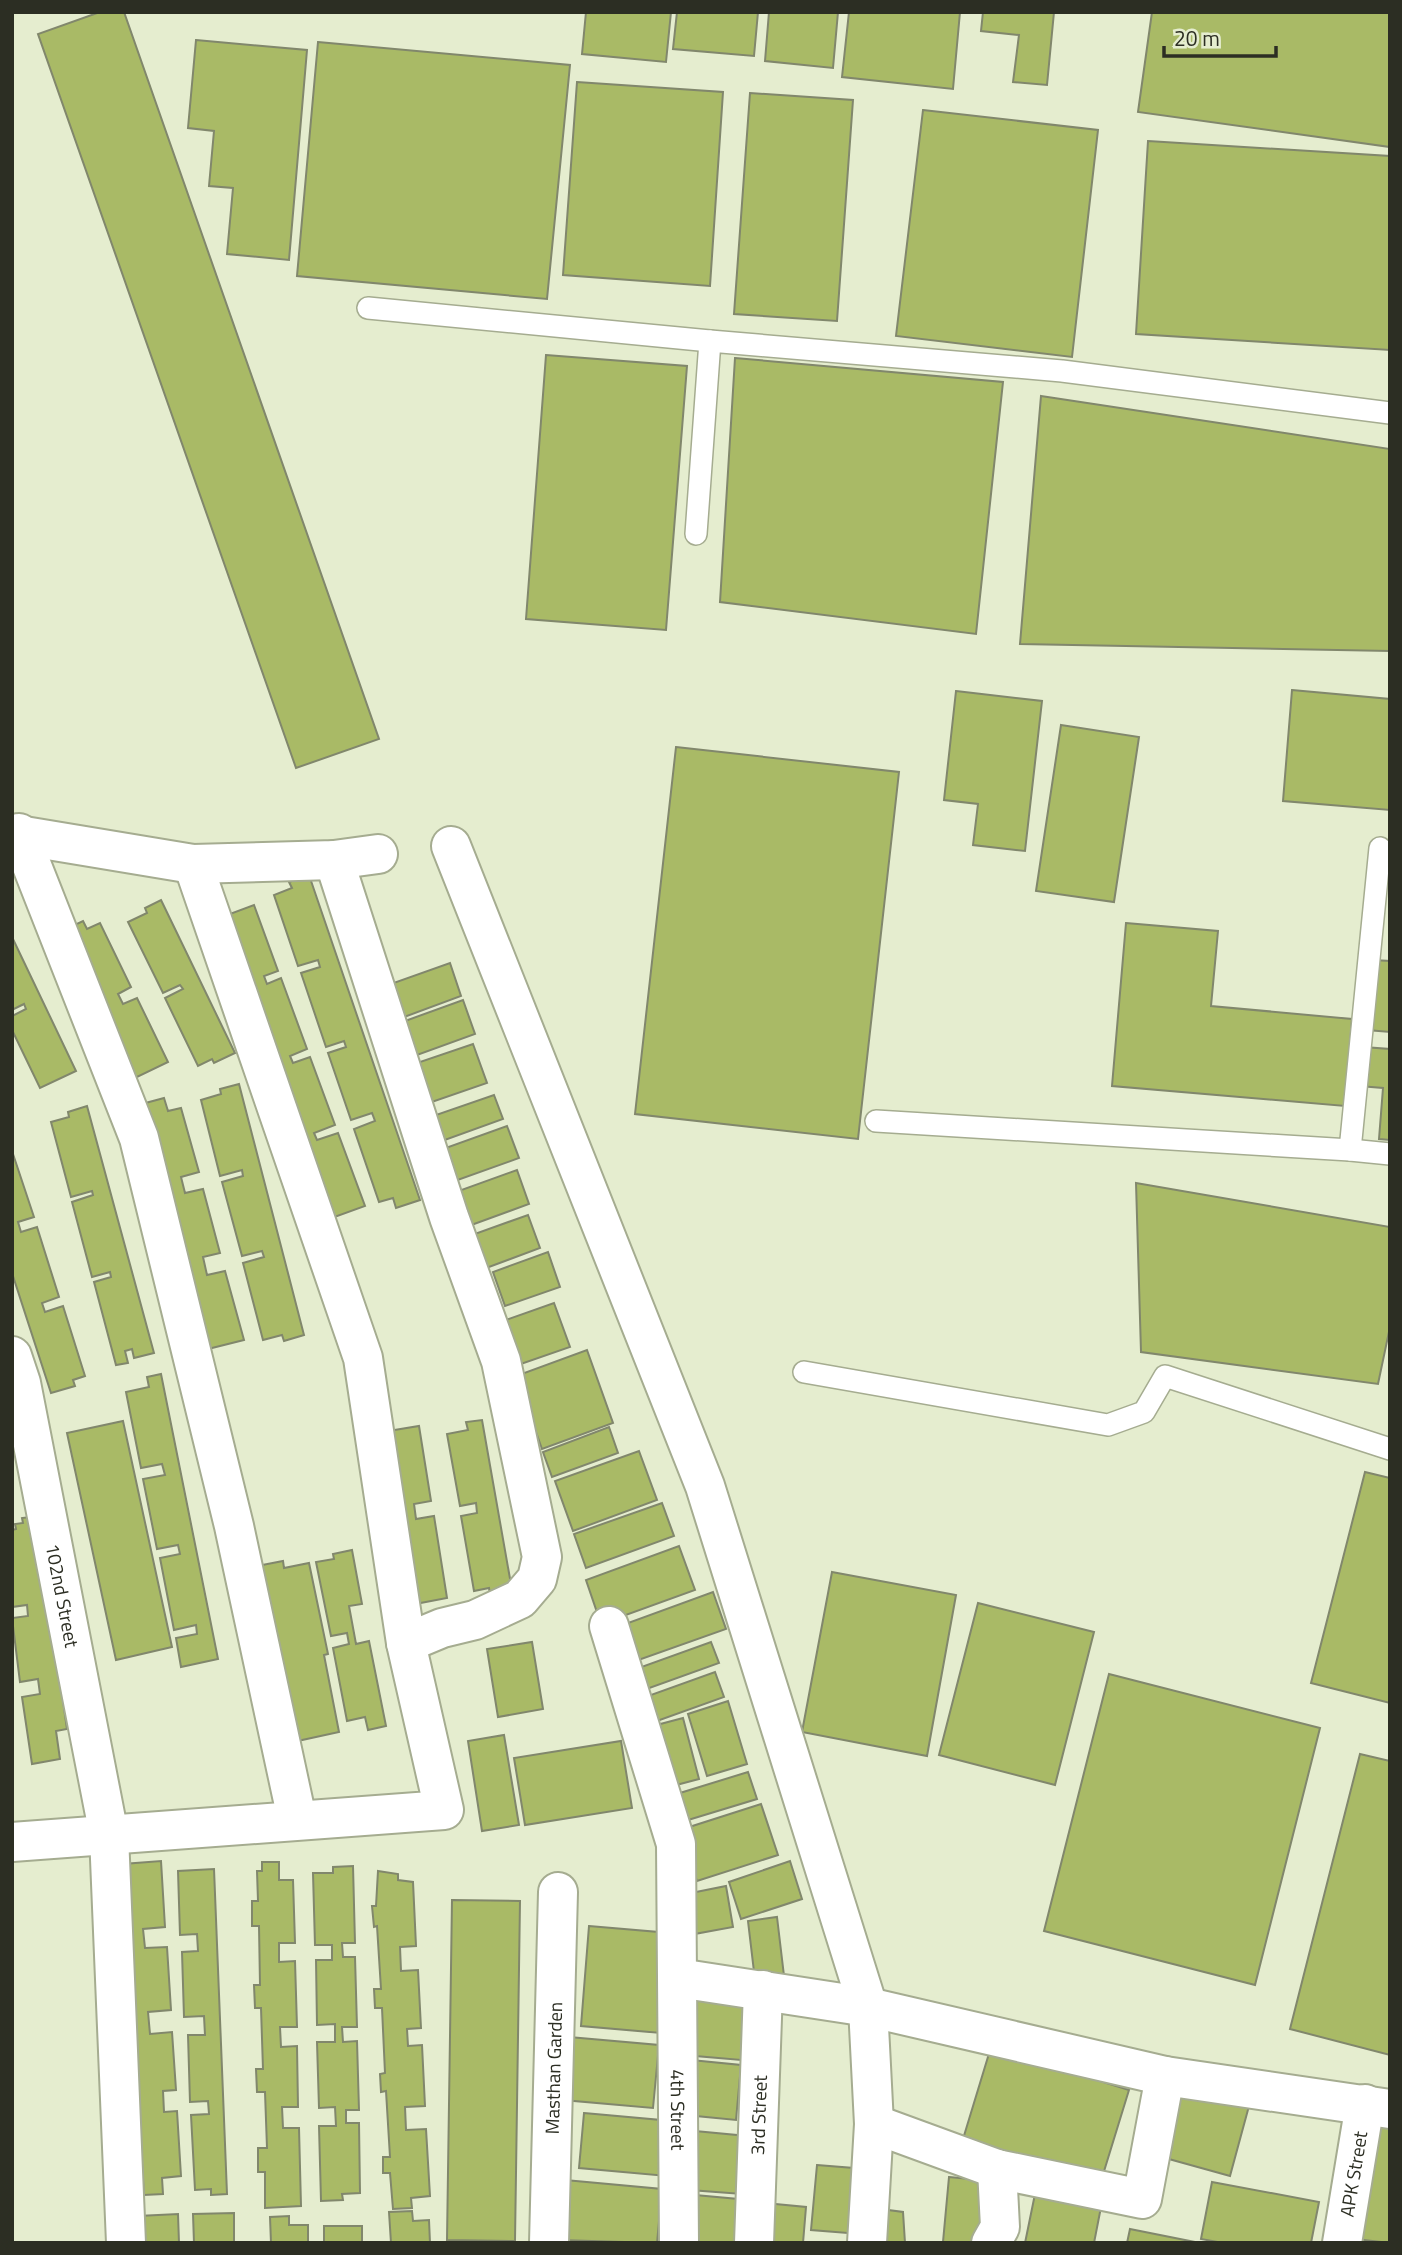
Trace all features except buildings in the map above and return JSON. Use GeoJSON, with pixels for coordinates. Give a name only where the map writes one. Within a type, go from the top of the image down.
{"type":"FeatureCollection","features":[{"type":"Feature","properties":{"kind":"street"},"geometry":{"type":"LineString","coordinates":[[15,833],[193,864],[334,860],[378,854]]}},
{"type":"Feature","properties":{"kind":"street"},"geometry":{"type":"LineString","coordinates":[[15,833],[139,1138],[234,1526],[297,1819]]}},
{"type":"Feature","properties":{"kind":"street"},"geometry":{"type":"LineString","coordinates":[[451,846],[705,1486],[869,2007],[874,2124],[866,2243]]}},
{"type":"Feature","properties":{"kind":"street"},"geometry":{"type":"LineString","coordinates":[[334,860],[449,1217],[501,1361],[542,1557],[537,1579],[520,1599],[475,1620],[442,1628],[407,1643]]}},
{"type":"Feature","properties":{"kind":"street"},"geometry":{"type":"LineString","coordinates":[[12,1842],[444,1810],[407,1643],[363,1358],[193,864]]}},
{"type":"Feature","properties":{"kind":"street","name":"102nd Street"},"geometry":{"type":"LineString","coordinates":[[12,1356],[24,1397],[109,1835],[126,2243]]}},
{"type":"Feature","properties":{"kind":"street","name":"4th Street"},"geometry":{"type":"LineString","coordinates":[[609,1626],[676,1844],[679,2243]]}},
{"type":"Feature","properties":{"kind":"street","name":"Masthan Garden"},"geometry":{"type":"LineString","coordinates":[[549,2243],[558,1892]]}},
{"type":"Feature","properties":{"kind":"street"},"geometry":{"type":"LineString","coordinates":[[678,1978],[869,2007],[1165,2076],[1377,2106]]}},
{"type":"Feature","properties":{"kind":"street","name":"3rd Street"},"geometry":{"type":"LineString","coordinates":[[754,2243],[763,1990]]}},
{"type":"Feature","properties":{"kind":"street"},"geometry":{"type":"LineString","coordinates":[[874,2124],[997,2169],[1142,2199],[1165,2076]]}},
{"type":"Feature","properties":{"kind":"street","name":"APK Street"},"geometry":{"type":"LineString","coordinates":[[1342,2243],[1377,2106]]}},
{"type":"Feature","properties":{"kind":"street"},"geometry":{"type":"LineString","coordinates":[[991,2243],[1000,2227],[997,2169]]}},
{"type":"Feature","properties":{"kind":"lane"},"geometry":{"type":"LineString","coordinates":[[368,308],[1062,372],[1390,414]]}},
{"type":"Feature","properties":{"kind":"lane"},"geometry":{"type":"LineString","coordinates":[[696,534],[710,341]]}},
{"type":"Feature","properties":{"kind":"lane"},"geometry":{"type":"LineString","coordinates":[[1350,1150],[1380,848]]}},
{"type":"Feature","properties":{"kind":"lane"},"geometry":{"type":"LineString","coordinates":[[876,1121],[1390,1154]]}},
{"type":"Feature","properties":{"kind":"lane"},"geometry":{"type":"LineString","coordinates":[[804,1372],[1108,1425],[1144,1412],[1165,1376],[1390,1448]]}}]}
